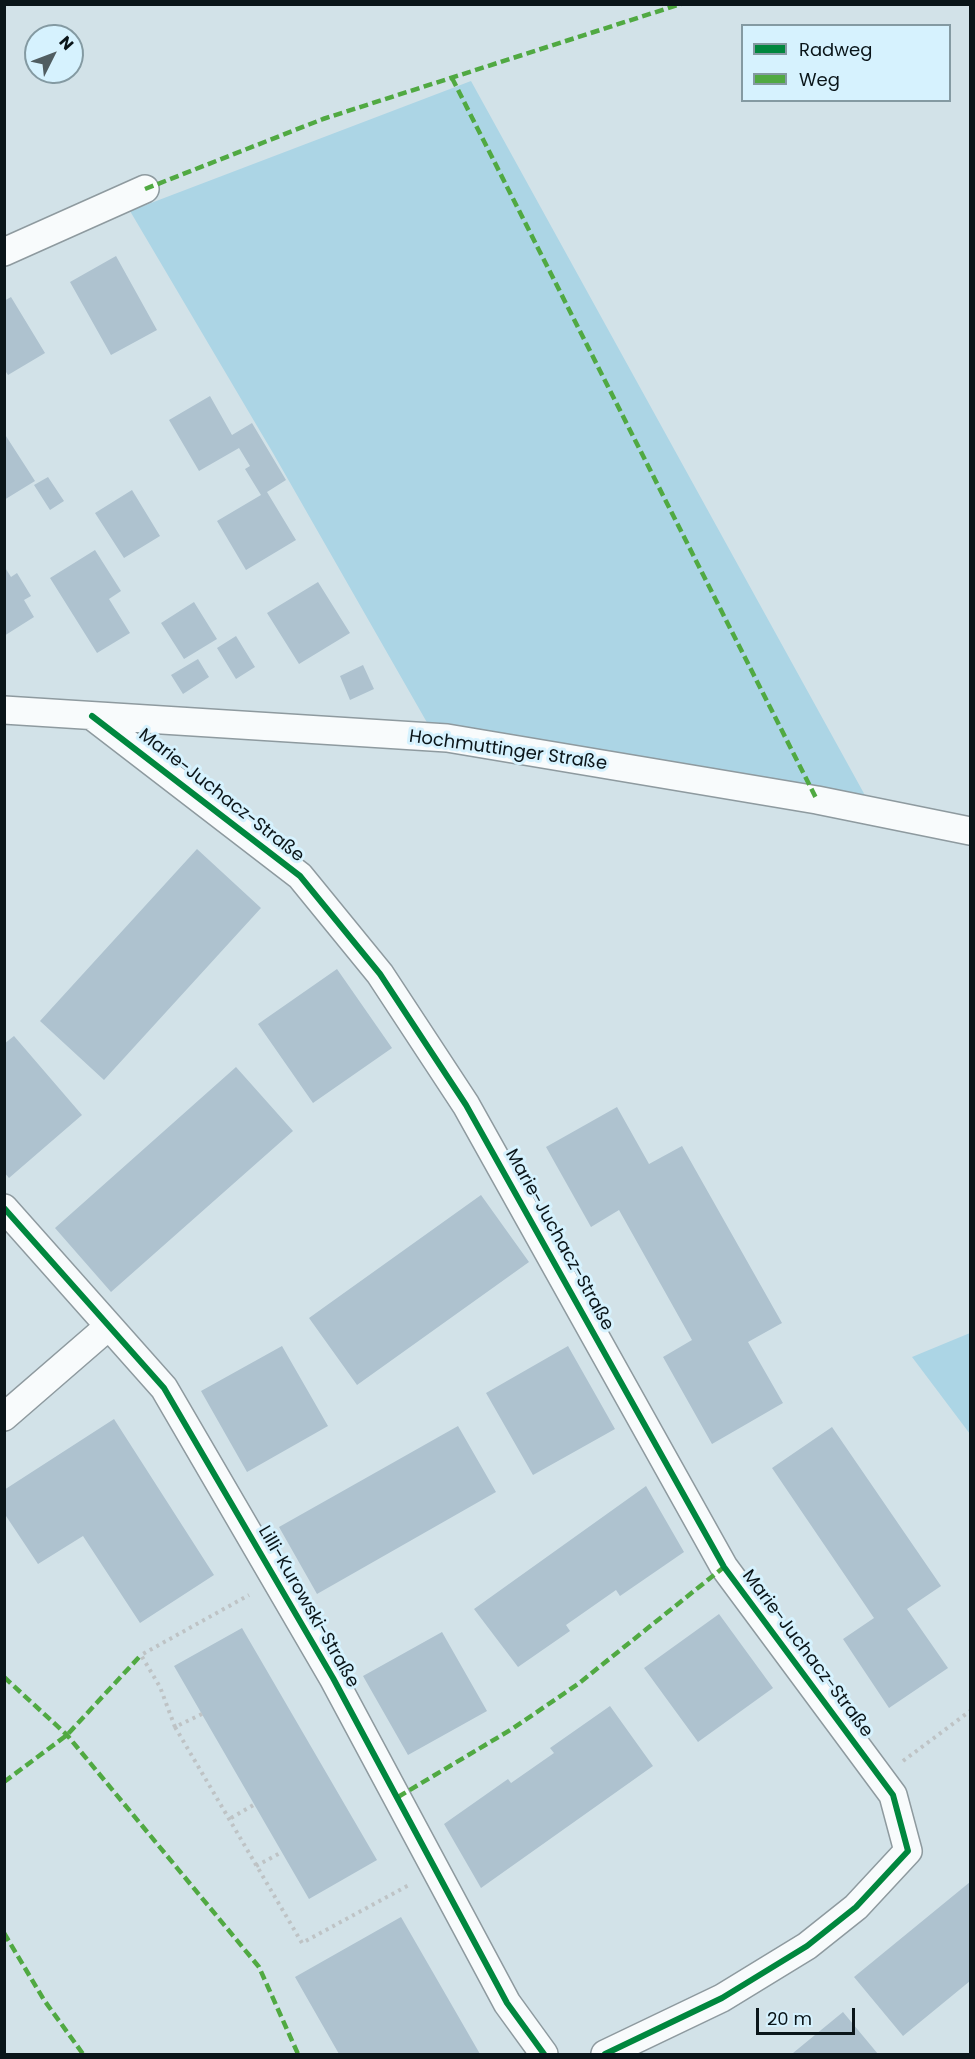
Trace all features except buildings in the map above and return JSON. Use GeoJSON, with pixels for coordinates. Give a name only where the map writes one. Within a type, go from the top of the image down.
{"type":"FeatureCollection","features":[{"type":"Feature","properties":{"kind":"street"},"geometry":{"type":"LineString","coordinates":[[4,252],[144,189]]}},
{"type":"Feature","properties":{"kind":"street","name":"Hochmuttinger Straße"},"geometry":{"type":"LineString","coordinates":[[4,710],[447,738],[817,800],[970,831]]}},
{"type":"Feature","properties":{"kind":"street","name":"Marie-Juchacz-Straße"},"geometry":{"type":"LineString","coordinates":[[92,716],[300,876],[380,974],[466,1105],[724,1567],[893,1795],[908,1851],[856,1907],[807,1946],[722,1998],[605,2055]]}},
{"type":"Feature","properties":{"kind":"street","name":"Lilli-Kurowski-Straße"},"geometry":{"type":"LineString","coordinates":[[4,1208],[164,1388],[399,1797],[507,2003],[543,2053]]}},
{"type":"Feature","properties":{"kind":"street"},"geometry":{"type":"LineString","coordinates":[[4,1417],[109,1326]]}},
{"type":"Feature","properties":{"kind":"path"},"geometry":{"type":"LineString","coordinates":[[276,1580],[141,1655],[160,1687],[175,1727],[231,1818],[256,1866],[302,1943],[436,1870]]}},
{"type":"Feature","properties":{"kind":"path"},"geometry":{"type":"LineString","coordinates":[[881,1777],[970,1711]]}},
{"type":"Feature","properties":{"kind":"path"},"geometry":{"type":"LineString","coordinates":[[175,1727],[202,1714]]}},
{"type":"Feature","properties":{"kind":"path"},"geometry":{"type":"LineString","coordinates":[[231,1818],[255,1804]]}},
{"type":"Feature","properties":{"kind":"path"},"geometry":{"type":"LineString","coordinates":[[256,1866],[282,1852]]}},
{"type":"Feature","properties":{"kind":"shaded area"},"geometry":{"type":"Polygon","coordinates":[[[471,81],[872,808],[441,747],[273,453],[130,211],[471,81]]]}},
{"type":"Feature","properties":{"kind":"shaded area"},"geometry":{"type":"Polygon","coordinates":[[[970,1333],[970,1434],[912,1357],[970,1333]]]}},
{"type":"Feature","properties":{"kind":"marked path"},"geometry":{"type":"LineString","coordinates":[[145,189],[323,119],[681,4]]}},
{"type":"Feature","properties":{"kind":"marked path"},"geometry":{"type":"LineString","coordinates":[[452,78],[817,800]]}},
{"type":"Feature","properties":{"kind":"marked path"},"geometry":{"type":"LineString","coordinates":[[398,1797],[512,1729],[578,1684],[724,1567]]}},
{"type":"Feature","properties":{"kind":"marked path"},"geometry":{"type":"LineString","coordinates":[[4,1782],[67,1735],[141,1655]]}},
{"type":"Feature","properties":{"kind":"marked path"},"geometry":{"type":"LineString","coordinates":[[4,1677],[67,1735],[259,1967],[298,2054]]}},
{"type":"Feature","properties":{"kind":"marked path"},"geometry":{"type":"LineString","coordinates":[[4,1933],[44,2000],[83,2054]]}},
{"type":"Feature","properties":{"kind":"cycle path"},"geometry":{"type":"LineString","coordinates":[[92,716],[300,876],[380,974],[466,1105],[724,1567],[893,1795],[908,1851],[856,1907],[807,1946],[722,1998],[605,2054]]}},
{"type":"Feature","properties":{"kind":"cycle path"},"geometry":{"type":"LineString","coordinates":[[4,1208],[164,1388],[333,1678],[507,2003],[544,2054]]}}]}
